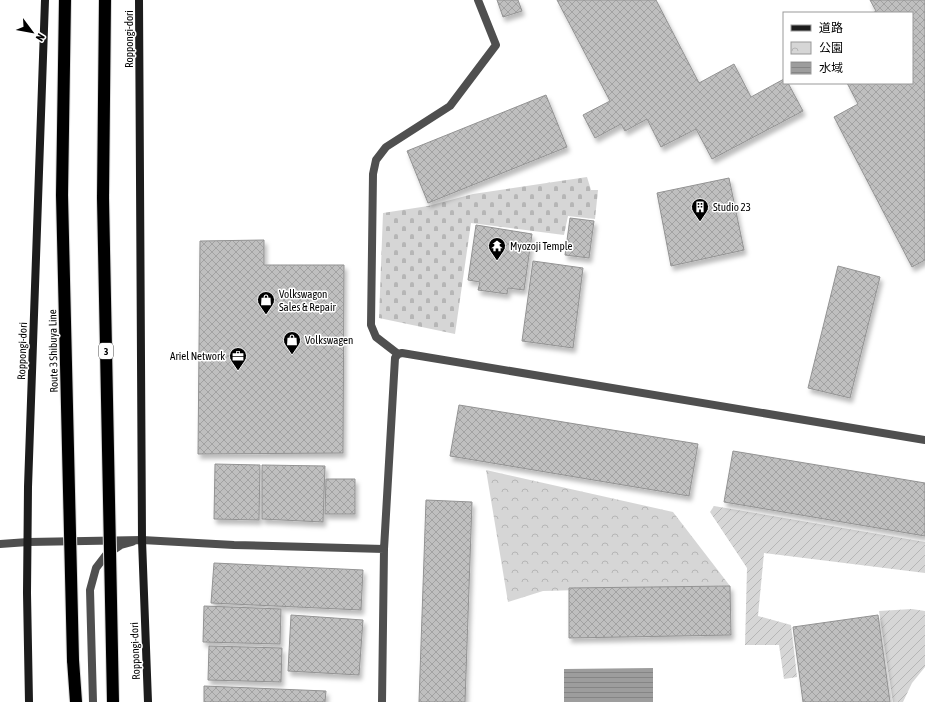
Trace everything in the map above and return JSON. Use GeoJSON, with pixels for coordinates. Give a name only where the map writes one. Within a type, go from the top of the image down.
{"type":"FeatureCollection","features":[{"type":"Feature","properties":{"kind":"highway","name":"Route 3 Shibuya Line"},"geometry":{"type":"LineString","coordinates":[[65,0],[62,195],[73,660],[76,702]]}},
{"type":"Feature","properties":{"kind":"highway","name":"3"},"geometry":{"type":"LineString","coordinates":[[106,0],[103,198],[113,702]]}},
{"type":"Feature","properties":{"kind":"highway"},"geometry":{"type":"LineString","coordinates":[[73,660],[73,702]]}},
{"type":"Feature","properties":{"kind":"main road","name":"Roppongi-dori"},"geometry":{"type":"LineString","coordinates":[[29,702],[29,471],[45,0]]}},
{"type":"Feature","properties":{"kind":"main road","name":"Roppongi-dori"},"geometry":{"type":"LineString","coordinates":[[139,0],[142,540],[148,702]]}},
{"type":"Feature","properties":{"kind":"street"},"geometry":{"type":"LineString","coordinates":[[478,0],[496,45],[450,106],[386,147],[376,160],[373,174],[371,325],[376,337],[398,354],[402,353],[925,440]]}},
{"type":"Feature","properties":{"kind":"street"},"geometry":{"type":"LineString","coordinates":[[382,702],[384,549],[395,358],[398,354]]}},
{"type":"Feature","properties":{"kind":"street"},"geometry":{"type":"LineString","coordinates":[[93,702],[90,590],[96,568],[106,555],[121,545],[142,540]]}},
{"type":"Feature","properties":{"kind":"street"},"geometry":{"type":"LineString","coordinates":[[0,544],[28,542],[142,540],[234,545],[384,549]]}},
{"type":"Feature","properties":{"kind":"green space"},"geometry":{"type":"Polygon","coordinates":[[[587,177],[591,190],[598,190],[595,219],[568,216],[564,235],[471,223],[455,334],[379,318],[383,213],[428,206],[473,194],[587,177]]]}},
{"type":"Feature","properties":{"kind":"green space"},"geometry":{"type":"Polygon","coordinates":[[[486,470],[673,512],[730,586],[543,591],[508,602],[486,470]]]}},
{"type":"Feature","properties":{"kind":"green space"},"geometry":{"type":"Polygon","coordinates":[[[714,506],[925,542],[925,573],[764,553],[758,616],[791,625],[797,677],[784,679],[779,645],[745,645],[747,568],[710,512],[714,506]]]}},
{"type":"Feature","properties":{"kind":"green space"},"geometry":{"type":"Polygon","coordinates":[[[912,609],[925,611],[925,667],[912,683],[903,702],[893,702],[879,611],[912,609]]]}},
{"type":"Feature","properties":{"kind":"water"},"geometry":{"type":"Polygon","coordinates":[[[653,668],[653,702],[564,702],[564,669],[653,668]]]}},
{"type":"Feature","properties":{"kind":"building"},"geometry":{"type":"Polygon","coordinates":[[[497,0],[518,0],[522,11],[503,17],[497,0]]]}},
{"type":"Feature","properties":{"kind":"building"},"geometry":{"type":"Polygon","coordinates":[[[557,0],[656,0],[699,83],[734,64],[751,97],[783,80],[783,84],[789,84],[803,111],[712,159],[696,129],[661,147],[647,119],[625,131],[621,124],[595,138],[583,115],[610,101],[557,0]]]}},
{"type":"Feature","properties":{"kind":"building"},"geometry":{"type":"Polygon","coordinates":[[[870,0],[925,0],[925,260],[912,267],[834,117],[858,104],[848,84],[913,84],[913,12],[874,12],[876,11],[870,0]]]}},
{"type":"Feature","properties":{"kind":"building"},"geometry":{"type":"Polygon","coordinates":[[[546,95],[567,147],[428,203],[407,151],[546,95]]]}},
{"type":"Feature","properties":{"kind":"building","name":"Studio 23"},"geometry":{"type":"Polygon","coordinates":[[[729,178],[744,250],[671,266],[657,193],[729,178]]]}},
{"type":"Feature","properties":{"kind":"building"},"geometry":{"type":"Polygon","coordinates":[[[570,218],[594,221],[589,258],[565,255],[570,218]]]}},
{"type":"Feature","properties":{"kind":"building"},"geometry":{"type":"Polygon","coordinates":[[[476,225],[532,234],[524,290],[508,288],[507,294],[478,290],[480,282],[468,280],[476,225]]]}},
{"type":"Feature","properties":{"kind":"building"},"geometry":{"type":"Polygon","coordinates":[[[264,240],[264,265],[344,265],[343,453],[198,454],[200,241],[264,240]]]}},
{"type":"Feature","properties":{"kind":"building"},"geometry":{"type":"Polygon","coordinates":[[[533,261],[583,268],[573,348],[522,341],[533,261]]]}},
{"type":"Feature","properties":{"kind":"building"},"geometry":{"type":"Polygon","coordinates":[[[838,266],[880,277],[850,398],[808,388],[838,266]]]}},
{"type":"Feature","properties":{"kind":"building"},"geometry":{"type":"Polygon","coordinates":[[[459,405],[698,444],[689,496],[450,456],[459,405]]]}},
{"type":"Feature","properties":{"kind":"building"},"geometry":{"type":"Polygon","coordinates":[[[733,451],[925,483],[925,536],[724,502],[733,451]]]}},
{"type":"Feature","properties":{"kind":"building"},"geometry":{"type":"Polygon","coordinates":[[[215,464],[260,465],[259,520],[214,519],[215,464]]]}},
{"type":"Feature","properties":{"kind":"building"},"geometry":{"type":"Polygon","coordinates":[[[262,465],[325,466],[323,522],[262,519],[262,465]]]}},
{"type":"Feature","properties":{"kind":"building"},"geometry":{"type":"Polygon","coordinates":[[[326,479],[355,479],[355,514],[325,514],[326,479]]]}},
{"type":"Feature","properties":{"kind":"building"},"geometry":{"type":"Polygon","coordinates":[[[426,500],[472,502],[465,702],[419,702],[426,500]]]}},
{"type":"Feature","properties":{"kind":"building"},"geometry":{"type":"Polygon","coordinates":[[[214,563],[363,570],[361,610],[211,603],[214,563]]]}},
{"type":"Feature","properties":{"kind":"building"},"geometry":{"type":"Polygon","coordinates":[[[730,586],[731,635],[569,638],[569,588],[730,586]]]}},
{"type":"Feature","properties":{"kind":"building"},"geometry":{"type":"Polygon","coordinates":[[[204,606],[281,609],[280,644],[203,642],[204,606]]]}},
{"type":"Feature","properties":{"kind":"building"},"geometry":{"type":"Polygon","coordinates":[[[291,615],[363,620],[359,675],[288,671],[291,615]]]}},
{"type":"Feature","properties":{"kind":"building"},"geometry":{"type":"Polygon","coordinates":[[[878,615],[890,702],[803,702],[793,627],[878,615]]]}},
{"type":"Feature","properties":{"kind":"building"},"geometry":{"type":"Polygon","coordinates":[[[209,646],[282,648],[281,682],[208,680],[209,646]]]}},
{"type":"Feature","properties":{"kind":"building"},"geometry":{"type":"Polygon","coordinates":[[[204,686],[326,691],[325,702],[204,702],[204,686]]]}},
{"type":"Feature","properties":{"kind":"place","name":"Studio 23"},"geometry":{"type":"Point","coordinates":[700,222]}},
{"type":"Feature","properties":{"kind":"place","name":"Myozoji Temple"},"geometry":{"type":"Point","coordinates":[497,261]}},
{"type":"Feature","properties":{"kind":"place","name":"Volkswagon Sales & Repair"},"geometry":{"type":"Point","coordinates":[266,315]}},
{"type":"Feature","properties":{"kind":"place","name":"Volkswagen"},"geometry":{"type":"Point","coordinates":[292,355]}},
{"type":"Feature","properties":{"kind":"place","name":"Ariel Network"},"geometry":{"type":"Point","coordinates":[238,371]}}]}
